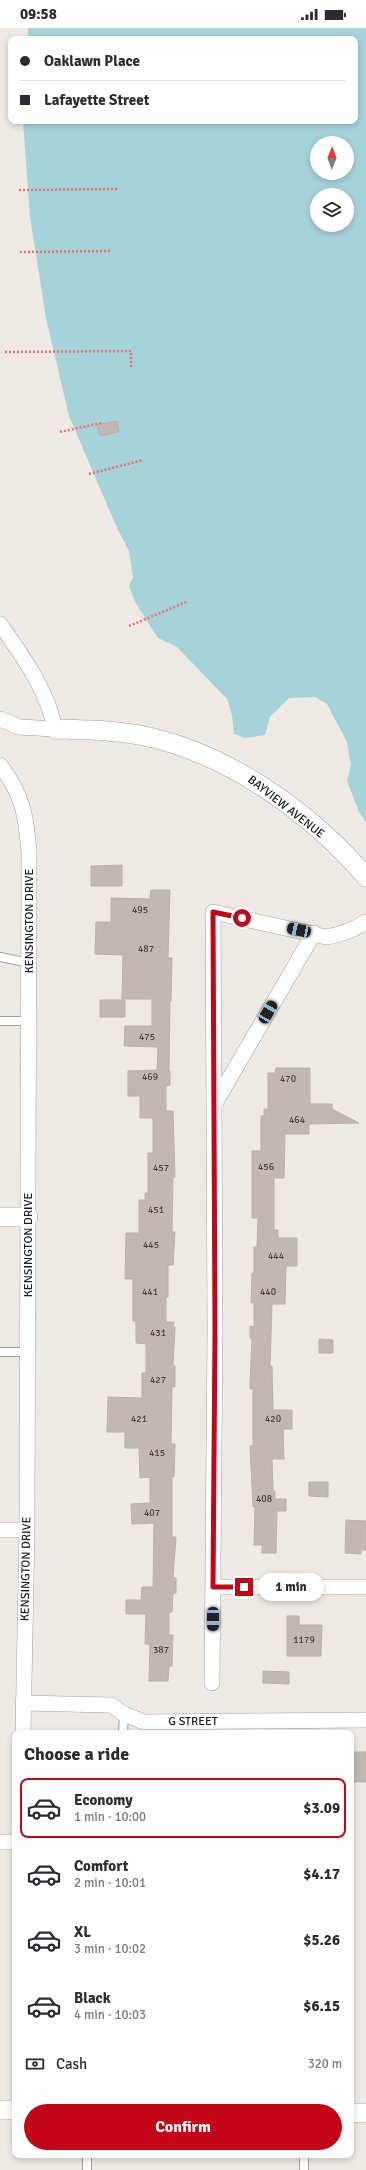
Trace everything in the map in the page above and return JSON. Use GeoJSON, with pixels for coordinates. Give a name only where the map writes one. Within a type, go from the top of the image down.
{"type":"FeatureCollection","features":[{"type":"Feature","properties":{"kind":"street"},"geometry":{"type":"LineString","coordinates":[[0,624],[28,664],[44,692],[51,709],[56,729],[19,727],[0,719]]}},
{"type":"Feature","properties":{"kind":"street","name":"BAYVIEW AVENUE"},"geometry":{"type":"LineString","coordinates":[[56,729],[100,730],[149,737],[188,748],[228,766],[257,782],[304,818],[353,861],[366,877]]}},
{"type":"Feature","properties":{"kind":"street","name":"KENSINGTON DRIVE"},"geometry":{"type":"LineString","coordinates":[[0,766],[21,798],[26,818],[29,852],[27,1530],[23,1730]]}},
{"type":"Feature","properties":{"kind":"street"},"geometry":{"type":"LineString","coordinates":[[212,1682],[215,1331],[213,912],[314,933],[326,937],[336,936],[366,922]]}},
{"type":"Feature","properties":{"kind":"street"},"geometry":{"type":"LineString","coordinates":[[214,1105],[314,933]]}},
{"type":"Feature","properties":{"kind":"street"},"geometry":{"type":"LineString","coordinates":[[0,1217],[28,1218]]}},
{"type":"Feature","properties":{"kind":"street"},"geometry":{"type":"LineString","coordinates":[[0,1530],[27,1530]]}},
{"type":"Feature","properties":{"kind":"street"},"geometry":{"type":"LineString","coordinates":[[213,1587],[366,1587]]}},
{"type":"Feature","properties":{"kind":"street","name":"G STREET"},"geometry":{"type":"LineString","coordinates":[[23,1703],[111,1705],[124,1714],[144,1722],[366,1720]]}},
{"type":"Feature","properties":{"kind":"street"},"geometry":{"type":"LineString","coordinates":[[0,1842],[12,1842]]}},
{"type":"Feature","properties":{"kind":"street"},"geometry":{"type":"LineString","coordinates":[[0,2110],[12,2110]]}},
{"type":"Feature","properties":{"kind":"street"},"geometry":{"type":"LineString","coordinates":[[354,2113],[366,2113]]}},
{"type":"Feature","properties":{"kind":"lane"},"geometry":{"type":"LineString","coordinates":[[0,957],[29,963]]}},
{"type":"Feature","properties":{"kind":"lane"},"geometry":{"type":"LineString","coordinates":[[0,1020],[29,1021]]}},
{"type":"Feature","properties":{"kind":"lane"},"geometry":{"type":"LineString","coordinates":[[0,1352],[27,1352]]}},
{"type":"Feature","properties":{"kind":"lane"},"geometry":{"type":"LineString","coordinates":[[123,1730],[124,1714]]}},
{"type":"Feature","properties":{"kind":"lane"},"geometry":{"type":"LineString","coordinates":[[87,2158],[87,2170]]}},
{"type":"Feature","properties":{"kind":"lane"},"geometry":{"type":"LineString","coordinates":[[304,2158],[304,2170]]}},
{"type":"Feature","properties":{"kind":"path"},"geometry":{"type":"LineString","coordinates":[[19,190],[119,190]]}},
{"type":"Feature","properties":{"kind":"path"},"geometry":{"type":"LineString","coordinates":[[20,252],[111,251]]}},
{"type":"Feature","properties":{"kind":"path"},"geometry":{"type":"LineString","coordinates":[[5,352],[131,351],[131,369]]}},
{"type":"Feature","properties":{"kind":"path"},"geometry":{"type":"LineString","coordinates":[[60,432],[101,423]]}},
{"type":"Feature","properties":{"kind":"path"},"geometry":{"type":"LineString","coordinates":[[89,474],[143,460]]}},
{"type":"Feature","properties":{"kind":"path"},"geometry":{"type":"LineString","coordinates":[[130,626],[186,602]]}},
{"type":"Feature","properties":{"kind":"water"},"geometry":{"type":"Polygon","coordinates":[[[28,28],[366,28],[366,822],[359,812],[347,781],[351,765],[347,742],[327,704],[315,697],[289,698],[270,717],[265,735],[246,738],[234,734],[232,715],[227,699],[177,647],[158,638],[135,602],[129,586],[133,577],[129,551],[117,528],[69,416],[46,318],[30,217],[23,124],[358,124],[358,36],[28,36],[28,28]]]}},
{"type":"Feature","properties":{"kind":"building"},"geometry":{"type":"Polygon","coordinates":[[[117,421],[119,432],[100,436],[97,425],[117,421]]]}},
{"type":"Feature","properties":{"kind":"building"},"geometry":{"type":"Polygon","coordinates":[[[122,865],[122,886],[91,886],[91,866],[122,865]]]}},
{"type":"Feature","properties":{"kind":"building"},"geometry":{"type":"Polygon","coordinates":[[[151,890],[170,890],[168,958],[172,958],[170,1001],[170,1085],[166,1086],[166,1111],[173,1111],[175,1177],[173,1177],[172,1232],[175,1232],[173,1265],[168,1265],[166,1322],[174,1322],[173,1327],[175,1327],[173,1366],[175,1366],[175,1387],[172,1387],[171,1444],[175,1444],[174,1477],[172,1477],[172,1537],[176,1537],[173,1578],[176,1578],[176,1593],[173,1593],[172,1612],[169,1612],[169,1635],[173,1635],[172,1666],[169,1666],[168,1681],[149,1681],[150,1644],[145,1644],[146,1614],[126,1614],[126,1600],[141,1600],[142,1587],[153,1587],[154,1523],[132,1524],[131,1504],[150,1503],[150,1477],[140,1478],[139,1448],[125,1448],[125,1432],[107,1432],[108,1397],[142,1398],[142,1373],[146,1373],[146,1344],[136,1343],[136,1321],[133,1321],[133,1279],[125,1279],[126,1233],[139,1233],[139,1200],[145,1200],[145,1193],[148,1193],[148,1153],[153,1153],[153,1118],[140,1118],[140,1096],[128,1096],[128,1071],[157,1070],[158,1047],[124,1046],[125,1026],[152,1026],[152,999],[122,999],[123,955],[95,954],[96,922],[111,922],[111,898],[150,899],[151,890]]]}},
{"type":"Feature","properties":{"kind":"building"},"geometry":{"type":"Polygon","coordinates":[[[100,1000],[125,1000],[125,1017],[100,1017],[100,1000]]]}},
{"type":"Feature","properties":{"kind":"building"},"geometry":{"type":"Polygon","coordinates":[[[276,1068],[310,1068],[310,1104],[332,1104],[332,1109],[359,1123],[309,1124],[309,1134],[285,1134],[284,1178],[274,1178],[274,1230],[278,1230],[278,1238],[297,1238],[297,1266],[286,1266],[285,1304],[272,1304],[270,1366],[272,1366],[273,1410],[292,1410],[292,1429],[283,1429],[284,1459],[272,1459],[273,1491],[275,1491],[275,1499],[286,1499],[286,1511],[277,1511],[276,1553],[262,1553],[262,1545],[254,1545],[255,1507],[253,1507],[250,1446],[253,1446],[253,1389],[250,1389],[252,1338],[250,1338],[250,1326],[254,1327],[254,1303],[251,1303],[252,1273],[254,1273],[254,1247],[257,1247],[258,1218],[252,1218],[252,1151],[261,1151],[261,1116],[264,1116],[264,1109],[268,1109],[268,1073],[275,1073],[276,1068]]]}},
{"type":"Feature","properties":{"kind":"building"},"geometry":{"type":"Polygon","coordinates":[[[319,1339],[333,1340],[333,1353],[319,1353],[319,1339]]]}},
{"type":"Feature","properties":{"kind":"building"},"geometry":{"type":"Polygon","coordinates":[[[309,1482],[328,1482],[328,1497],[309,1496],[309,1482]]]}},
{"type":"Feature","properties":{"kind":"building"},"geometry":{"type":"Polygon","coordinates":[[[346,1520],[366,1521],[366,1550],[361,1550],[361,1554],[345,1553],[346,1520]]]}},
{"type":"Feature","properties":{"kind":"building"},"geometry":{"type":"Polygon","coordinates":[[[287,1616],[299,1616],[299,1625],[322,1625],[321,1656],[287,1656],[287,1616]]]}},
{"type":"Feature","properties":{"kind":"building"},"geometry":{"type":"Polygon","coordinates":[[[263,1671],[289,1672],[289,1684],[263,1683],[263,1671]]]}},
{"type":"Feature","properties":{"kind":"building"},"geometry":{"type":"Polygon","coordinates":[[[354,1752],[366,1752],[366,1782],[354,1782],[354,1752]]]}},
{"type":"Feature","properties":{"kind":"route"},"geometry":{"type":"LineString","coordinates":[[242,918],[213,912],[215,1331],[213,1423],[213,1587],[244,1587]]}}]}
